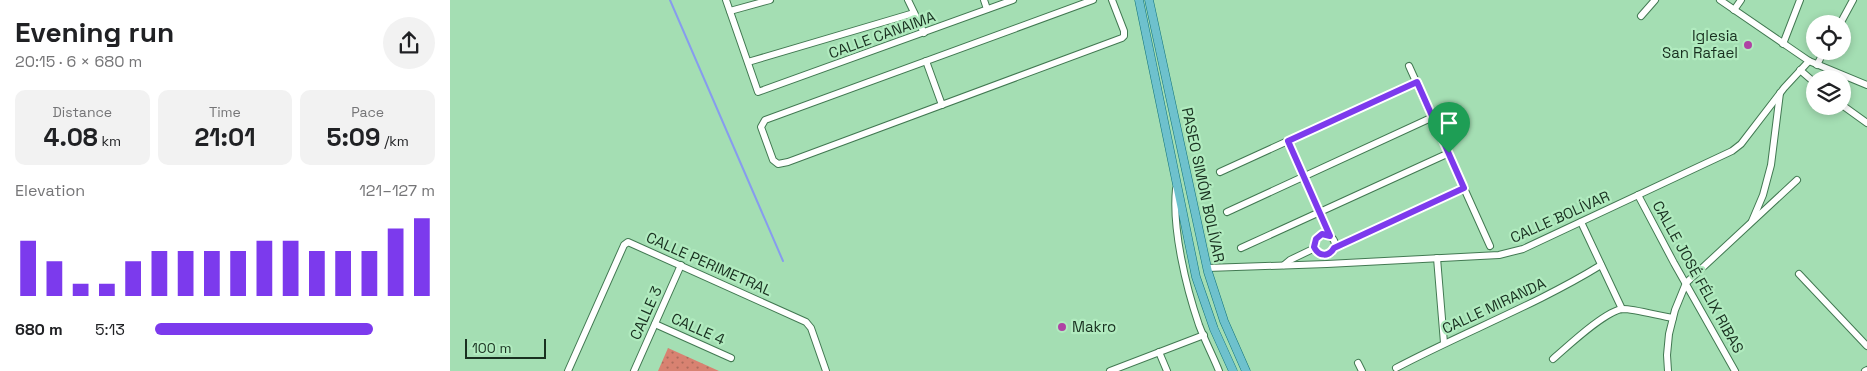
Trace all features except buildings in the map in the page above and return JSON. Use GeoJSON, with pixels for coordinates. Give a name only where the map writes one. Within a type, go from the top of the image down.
{"type":"FeatureCollection","features":[{"type":"Feature","properties":{"kind":"main road","name":"PASEO SIMÓN BOLÍVAR"},"geometry":{"type":"LineString","coordinates":[[1139,0],[1195,269],[1208,312],[1233,371]]}},
{"type":"Feature","properties":{"kind":"main road","name":"PASEO SIMÓN BOLÍVAR"},"geometry":{"type":"LineString","coordinates":[[1149,0],[1207,268],[1224,321],[1246,371]]}},
{"type":"Feature","properties":{"kind":"main road"},"geometry":{"type":"LineString","coordinates":[[1195,269],[1207,268]]}},
{"type":"Feature","properties":{"kind":"street"},"geometry":{"type":"LineString","coordinates":[[726,0],[748,62],[914,13]]}},
{"type":"Feature","properties":{"kind":"street"},"geometry":{"type":"LineString","coordinates":[[730,11],[770,0]]}},
{"type":"Feature","properties":{"kind":"street"},"geometry":{"type":"LineString","coordinates":[[908,0],[924,33]]}},
{"type":"Feature","properties":{"kind":"street"},"geometry":{"type":"LineString","coordinates":[[984,0],[987,9]]}},
{"type":"Feature","properties":{"kind":"street","name":"CALLE CANAIMA"},"geometry":{"type":"LineString","coordinates":[[748,62],[758,92],[1013,0]]}},
{"type":"Feature","properties":{"kind":"street"},"geometry":{"type":"LineString","coordinates":[[1093,0],[765,120],[761,127],[773,160],[776,164],[781,164],[1122,38],[1124,31],[1112,0]]}},
{"type":"Feature","properties":{"kind":"street"},"geometry":{"type":"LineString","coordinates":[[1641,16],[1654,0]]}},
{"type":"Feature","properties":{"kind":"street"},"geometry":{"type":"LineString","coordinates":[[1720,0],[1809,61],[1866,83]]}},
{"type":"Feature","properties":{"kind":"street"},"geometry":{"type":"LineString","coordinates":[[1734,10],[1742,0]]}},
{"type":"Feature","properties":{"kind":"street"},"geometry":{"type":"LineString","coordinates":[[1783,44],[1800,0]]}},
{"type":"Feature","properties":{"kind":"street"},"geometry":{"type":"LineString","coordinates":[[1845,15],[1854,0]]}},
{"type":"Feature","properties":{"kind":"street"},"geometry":{"type":"LineString","coordinates":[[1817,65],[1820,60]]}},
{"type":"Feature","properties":{"kind":"street"},"geometry":{"type":"LineString","coordinates":[[926,61],[942,105]]}},
{"type":"Feature","properties":{"kind":"street","name":"CALLE BOLÍVAR"},"geometry":{"type":"LineString","coordinates":[[1207,268],[1508,254],[1523,249],[1732,151],[1741,144],[1781,92],[1809,61]]}},
{"type":"Feature","properties":{"kind":"street"},"geometry":{"type":"LineString","coordinates":[[1409,66],[1490,246]]}},
{"type":"Feature","properties":{"kind":"street"},"geometry":{"type":"LineString","coordinates":[[1800,70],[1806,75]]}},
{"type":"Feature","properties":{"kind":"street"},"geometry":{"type":"LineString","coordinates":[[1220,172],[1417,82]]}},
{"type":"Feature","properties":{"kind":"street"},"geometry":{"type":"LineString","coordinates":[[1751,223],[1763,195],[1771,164],[1781,92]]}},
{"type":"Feature","properties":{"kind":"street"},"geometry":{"type":"LineString","coordinates":[[1851,111],[1867,123]]}},
{"type":"Feature","properties":{"kind":"street"},"geometry":{"type":"LineString","coordinates":[[1227,212],[1433,117]]}},
{"type":"Feature","properties":{"kind":"street"},"geometry":{"type":"LineString","coordinates":[[1288,141],[1330,236],[1335,242],[1332,252],[1324,255],[1319,253],[1315,248],[1315,241],[1322,234],[1330,236]]}},
{"type":"Feature","properties":{"kind":"street"},"geometry":{"type":"LineString","coordinates":[[1241,248],[1449,153]]}},
{"type":"Feature","properties":{"kind":"street"},"geometry":{"type":"LineString","coordinates":[[1668,371],[1667,344],[1673,318],[1686,284],[1797,180]]}},
{"type":"Feature","properties":{"kind":"street","name":"PASEO SIMÓN BOLÍVAR"},"geometry":{"type":"LineString","coordinates":[[1177,186],[1175,203],[1179,243],[1188,286],[1199,326],[1220,371]]}},
{"type":"Feature","properties":{"kind":"street"},"geometry":{"type":"LineString","coordinates":[[1334,248],[1464,188]]}},
{"type":"Feature","properties":{"kind":"street","name":"CALLE JOSÉ FÉLIX RIBAS"},"geometry":{"type":"LineString","coordinates":[[1638,195],[1735,371]]}},
{"type":"Feature","properties":{"kind":"street"},"geometry":{"type":"LineString","coordinates":[[1581,222],[1622,309]]}},
{"type":"Feature","properties":{"kind":"street","name":"CALLE PERIMETRAL"},"geometry":{"type":"LineString","coordinates":[[568,371],[626,243],[681,265],[806,322],[811,328],[826,371]]}},
{"type":"Feature","properties":{"kind":"street"},"geometry":{"type":"LineString","coordinates":[[1284,265],[1315,248]]}},
{"type":"Feature","properties":{"kind":"street"},"geometry":{"type":"LineString","coordinates":[[1437,258],[1444,343]]}},
{"type":"Feature","properties":{"kind":"street","name":"CALLE 3"},"geometry":{"type":"LineString","coordinates":[[634,371],[681,265]]}},
{"type":"Feature","properties":{"kind":"street","name":"CALLE MIRANDA"},"geometry":{"type":"LineString","coordinates":[[1396,368],[1444,343],[1545,296],[1601,265]]}},
{"type":"Feature","properties":{"kind":"street"},"geometry":{"type":"LineString","coordinates":[[1799,274],[1867,346]]}},
{"type":"Feature","properties":{"kind":"street"},"geometry":{"type":"LineString","coordinates":[[1554,359],[1597,322],[1611,313],[1622,309],[1673,318]]}},
{"type":"Feature","properties":{"kind":"street","name":"CALLE 4"},"geometry":{"type":"LineString","coordinates":[[655,324],[731,358]]}},
{"type":"Feature","properties":{"kind":"street"},"geometry":{"type":"LineString","coordinates":[[1110,371],[1124,368],[1204,335]]}},
{"type":"Feature","properties":{"kind":"street"},"geometry":{"type":"LineString","coordinates":[[1159,352],[1167,371]]}},
{"type":"Feature","properties":{"kind":"street"},"geometry":{"type":"LineString","coordinates":[[1358,364],[1362,371]]}},
{"type":"Feature","properties":{"kind":"shaded area"},"geometry":{"type":"Polygon","coordinates":[[[668,348],[719,371],[658,371],[668,348]]]}},
{"type":"Feature","properties":{"kind":"waterway"},"geometry":{"type":"LineString","coordinates":[[670,0],[783,261]]}},
{"type":"Feature","properties":{"kind":"place","name":"Iglesia San Rafael"},"geometry":{"type":"Point","coordinates":[1748,45]}},
{"type":"Feature","properties":{"kind":"place","name":"Makro"},"geometry":{"type":"Point","coordinates":[1062,327]}},
{"type":"Feature","properties":{"kind":"route"},"geometry":{"type":"LineString","coordinates":[[1417,82],[1449,153],[1464,188],[1334,248],[1327,255],[1317,252],[1314,244],[1318,237],[1322,234],[1330,236],[1288,141],[1417,82]]}}]}
